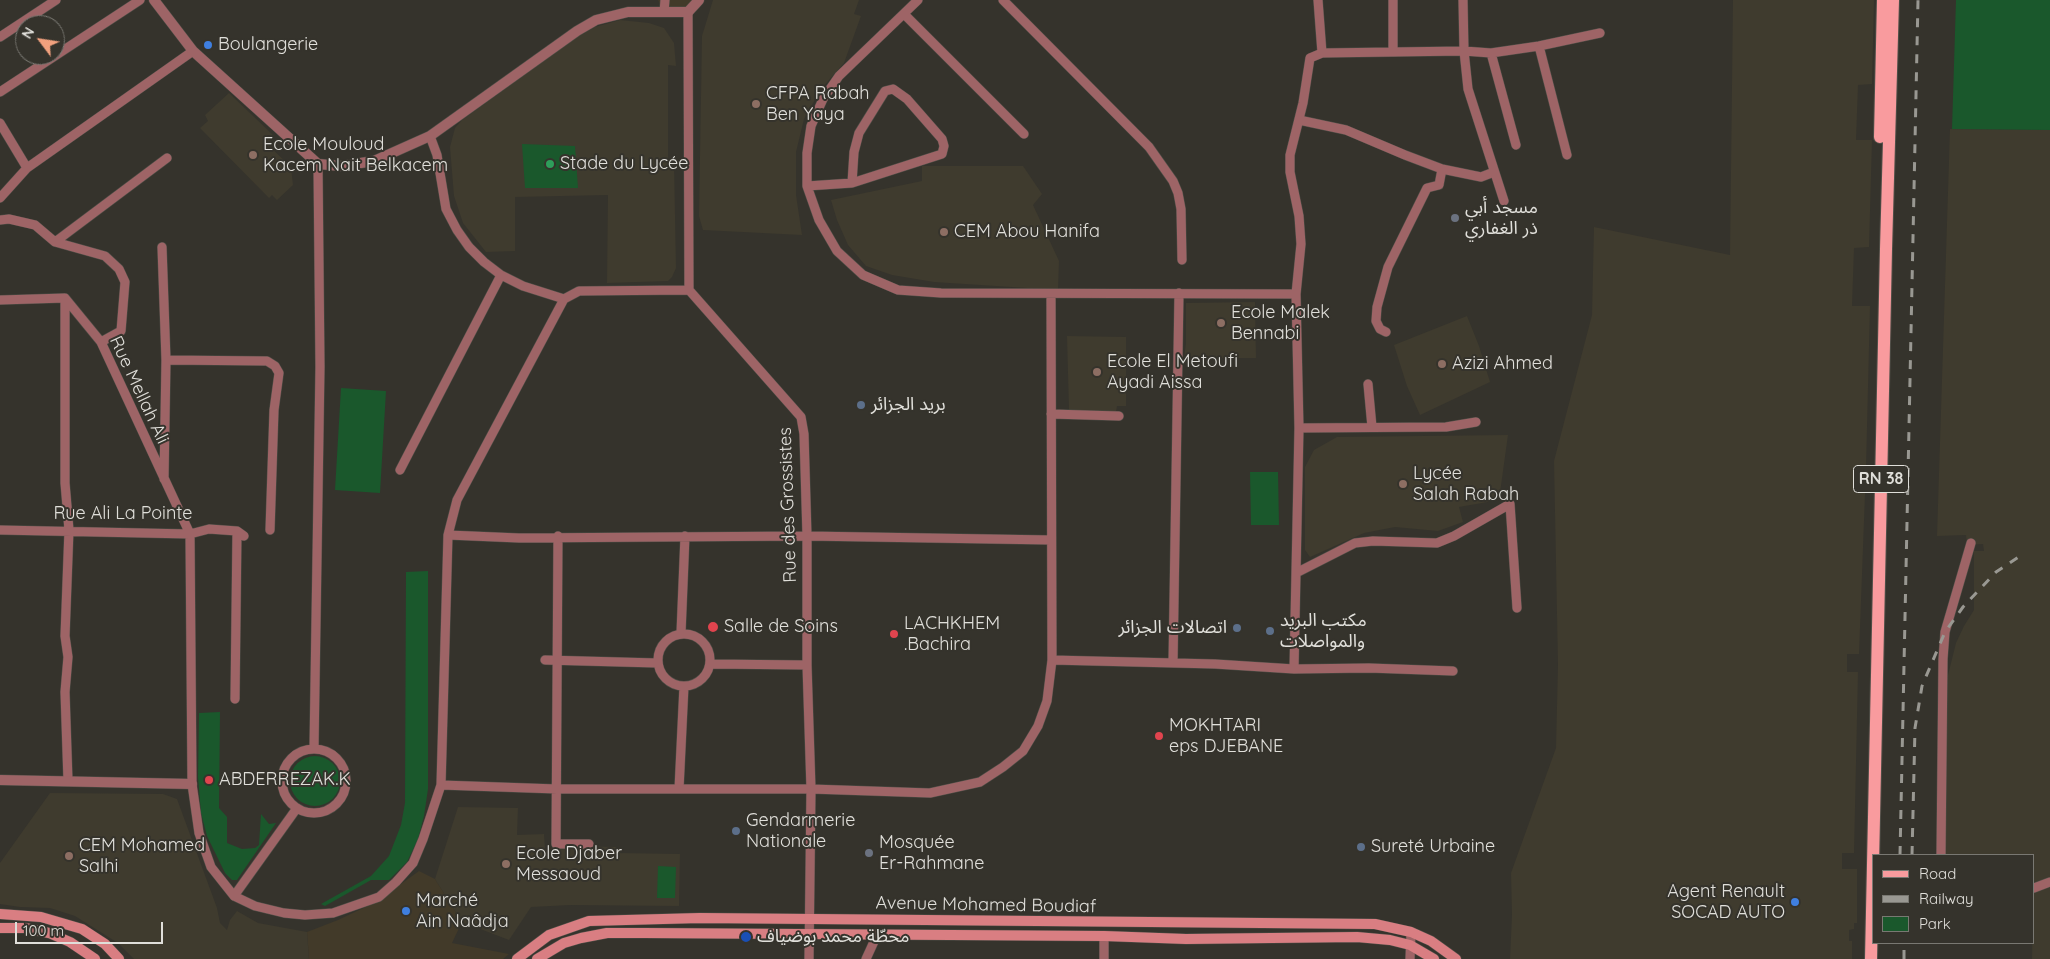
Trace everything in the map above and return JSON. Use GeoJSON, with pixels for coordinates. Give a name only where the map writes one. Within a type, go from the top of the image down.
{"type":"FeatureCollection","features":[{"type":"Feature","properties":{"kind":"main road","name":"RN 38"},"geometry":{"type":"LineString","coordinates":[[1863,959],[1883,0]]}},
{"type":"Feature","properties":{"kind":"main road","name":"RN 38"},"geometry":{"type":"LineString","coordinates":[[1873,854],[1893,0]]}},
{"type":"Feature","properties":{"kind":"main road","name":"RN 38"},"geometry":{"type":"LineString","coordinates":[[1871,959],[1872,912]]}},
{"type":"Feature","properties":{"kind":"main road"},"geometry":{"type":"LineString","coordinates":[[0,914],[41,917],[82,929],[105,944],[119,959]]}},
{"type":"Feature","properties":{"kind":"main road","name":"Avenue Mohamed Boudiaf"},"geometry":{"type":"LineString","coordinates":[[516,959],[550,935],[589,921],[700,918],[1375,924],[1411,932],[1431,941],[1456,959]]}},
{"type":"Feature","properties":{"kind":"main road"},"geometry":{"type":"LineString","coordinates":[[0,928],[25,928],[49,933],[70,942],[95,959]]}},
{"type":"Feature","properties":{"kind":"main road","name":"Avenue Mohamed Boudiaf"},"geometry":{"type":"LineString","coordinates":[[537,959],[564,944],[607,933],[1104,936],[1186,939],[1357,938],[1390,940],[1409,954],[1434,959]]}},
{"type":"Feature","properties":{"kind":"street"},"geometry":{"type":"LineString","coordinates":[[0,38],[56,0]]}},
{"type":"Feature","properties":{"kind":"street"},"geometry":{"type":"LineString","coordinates":[[0,92],[140,0]]}},
{"type":"Feature","properties":{"kind":"street"},"geometry":{"type":"LineString","coordinates":[[154,0],[193,51],[318,164],[341,166],[374,161],[430,136],[577,31],[596,20],[628,12],[688,12]]}},
{"type":"Feature","properties":{"kind":"street"},"geometry":{"type":"LineString","coordinates":[[664,12],[665,0]]}},
{"type":"Feature","properties":{"kind":"street"},"geometry":{"type":"LineString","coordinates":[[190,534],[192,784],[199,833],[211,867],[234,896],[255,906],[284,913],[305,915],[333,912],[379,897],[413,863],[441,785],[448,535],[458,500],[564,300],[579,291],[688,290],[688,12],[699,0]]}},
{"type":"Feature","properties":{"kind":"street"},"geometry":{"type":"LineString","coordinates":[[918,0],[840,76],[823,99],[811,126],[807,153],[807,186],[819,220],[837,251],[863,275],[898,290],[941,293],[1051,295],[1296,294]]}},
{"type":"Feature","properties":{"kind":"street"},"geometry":{"type":"LineString","coordinates":[[1318,0],[1322,53]]}},
{"type":"Feature","properties":{"kind":"street"},"geometry":{"type":"LineString","coordinates":[[1393,0],[1393,52]]}},
{"type":"Feature","properties":{"kind":"street"},"geometry":{"type":"LineString","coordinates":[[1463,0],[1464,51],[1468,89],[1504,200]]}},
{"type":"Feature","properties":{"kind":"street"},"geometry":{"type":"LineString","coordinates":[[1009,2],[1149,147],[1173,181],[1178,192],[1181,209],[1182,260]]}},
{"type":"Feature","properties":{"kind":"street"},"geometry":{"type":"LineString","coordinates":[[904,14],[1024,134]]}},
{"type":"Feature","properties":{"kind":"street"},"geometry":{"type":"LineString","coordinates":[[1294,669],[1298,428],[1296,294],[1301,244],[1299,216],[1290,172],[1290,155],[1299,120],[1310,58],[1322,53],[1464,51],[1491,53],[1539,46],[1600,33]]}},
{"type":"Feature","properties":{"kind":"street"},"geometry":{"type":"LineString","coordinates":[[1539,46],[1567,155]]}},
{"type":"Feature","properties":{"kind":"street"},"geometry":{"type":"LineString","coordinates":[[0,198],[27,168],[193,51]]}},
{"type":"Feature","properties":{"kind":"street"},"geometry":{"type":"LineString","coordinates":[[1491,53],[1516,145]]}},
{"type":"Feature","properties":{"kind":"street"},"geometry":{"type":"LineString","coordinates":[[807,186],[852,183],[942,154],[944,146],[942,139],[907,99],[893,89],[885,91],[859,134],[854,152],[852,183]]}},
{"type":"Feature","properties":{"kind":"street"},"geometry":{"type":"LineString","coordinates":[[1299,120],[1346,130],[1442,169],[1481,178],[1494,172]]}},
{"type":"Feature","properties":{"kind":"street"},"geometry":{"type":"LineString","coordinates":[[0,123],[27,168]]}},
{"type":"Feature","properties":{"kind":"street"},"geometry":{"type":"LineString","coordinates":[[430,136],[437,155],[446,209],[469,247],[501,275],[523,286],[564,300]]}},
{"type":"Feature","properties":{"kind":"street"},"geometry":{"type":"LineString","coordinates":[[55,242],[167,158]]}},
{"type":"Feature","properties":{"kind":"street"},"geometry":{"type":"LineString","coordinates":[[314,748],[320,367],[318,164]]}},
{"type":"Feature","properties":{"kind":"street"},"geometry":{"type":"LineString","coordinates":[[1386,332],[1380,329],[1376,320],[1377,307],[1388,267],[1427,188],[1439,185],[1442,169]]}},
{"type":"Feature","properties":{"kind":"street"},"geometry":{"type":"LineString","coordinates":[[0,220],[9,219],[35,226],[55,242],[105,256],[118,269],[125,282],[121,331],[101,342]]}},
{"type":"Feature","properties":{"kind":"street"},"geometry":{"type":"LineString","coordinates":[[162,247],[166,360],[164,481]]}},
{"type":"Feature","properties":{"kind":"street"},"geometry":{"type":"LineString","coordinates":[[400,470],[501,275]]}},
{"type":"Feature","properties":{"kind":"street","name":"Rue des Grossistes"},"geometry":{"type":"LineString","coordinates":[[688,290],[800,417],[804,434],[807,536],[807,665],[811,789],[809,959]]}},
{"type":"Feature","properties":{"kind":"street"},"geometry":{"type":"LineString","coordinates":[[1173,663],[1179,293]]}},
{"type":"Feature","properties":{"kind":"street"},"geometry":{"type":"LineString","coordinates":[[441,785],[557,790],[811,789],[930,793],[980,782],[1023,751],[1038,726],[1047,701],[1052,660],[1051,295]]}},
{"type":"Feature","properties":{"kind":"street"},"geometry":{"type":"LineString","coordinates":[[0,300],[65,298],[65,483],[69,530],[65,636],[68,657],[65,692],[68,781]]}},
{"type":"Feature","properties":{"kind":"street","name":"Rue Mellah Ali"},"geometry":{"type":"LineString","coordinates":[[65,298],[101,342],[190,534]]}},
{"type":"Feature","properties":{"kind":"street"},"geometry":{"type":"LineString","coordinates":[[166,360],[267,361],[275,366],[279,373],[274,410],[270,530]]}},
{"type":"Feature","properties":{"kind":"street"},"geometry":{"type":"LineString","coordinates":[[1368,384],[1372,427]]}},
{"type":"Feature","properties":{"kind":"street"},"geometry":{"type":"LineString","coordinates":[[1052,414],[1119,416]]}},
{"type":"Feature","properties":{"kind":"street"},"geometry":{"type":"LineString","coordinates":[[1298,428],[1446,427],[1476,422]]}},
{"type":"Feature","properties":{"kind":"street"},"geometry":{"type":"LineString","coordinates":[[1296,573],[1355,544],[1372,541],[1437,543],[1454,536],[1510,504],[1517,608]]}},
{"type":"Feature","properties":{"kind":"street","name":"Rue Ali La Pointe"},"geometry":{"type":"LineString","coordinates":[[0,530],[190,534],[209,529],[241,533],[234,700]]}},
{"type":"Feature","properties":{"kind":"street"},"geometry":{"type":"LineString","coordinates":[[448,535],[510,538],[558,536],[807,536],[1051,540]]}},
{"type":"Feature","properties":{"kind":"street"},"geometry":{"type":"LineString","coordinates":[[558,536],[559,662],[556,844],[589,844]]}},
{"type":"Feature","properties":{"kind":"street"},"geometry":{"type":"LineString","coordinates":[[681,634],[685,536]]}},
{"type":"Feature","properties":{"kind":"street"},"geometry":{"type":"LineString","coordinates":[[1941,854],[1943,659],[1945,632],[1971,543]]}},
{"type":"Feature","properties":{"kind":"street"},"geometry":{"type":"LineString","coordinates":[[681,634],[691,634],[699,638],[710,654],[710,664],[704,677],[698,682],[684,686],[669,682],[664,677],[658,663],[658,653],[663,643],[671,636],[681,634]]}},
{"type":"Feature","properties":{"kind":"street"},"geometry":{"type":"LineString","coordinates":[[545,660],[559,662],[658,663]]}},
{"type":"Feature","properties":{"kind":"street"},"geometry":{"type":"LineString","coordinates":[[1052,660],[1294,669],[1369,668],[1453,671]]}},
{"type":"Feature","properties":{"kind":"street"},"geometry":{"type":"LineString","coordinates":[[710,664],[807,665]]}},
{"type":"Feature","properties":{"kind":"street"},"geometry":{"type":"LineString","coordinates":[[679,789],[684,686]]}},
{"type":"Feature","properties":{"kind":"street"},"geometry":{"type":"LineString","coordinates":[[314,748],[330,753],[339,761],[345,775],[344,789],[337,803],[321,812],[310,812],[296,808],[284,793],[282,779],[284,770],[290,760],[304,750],[314,748]]}},
{"type":"Feature","properties":{"kind":"street"},"geometry":{"type":"LineString","coordinates":[[0,780],[192,784]]}},
{"type":"Feature","properties":{"kind":"street"},"geometry":{"type":"LineString","coordinates":[[234,896],[296,808]]}},
{"type":"Feature","properties":{"kind":"street"},"geometry":{"type":"LineString","coordinates":[[2035,888],[2050,882]]}},
{"type":"Feature","properties":{"kind":"street"},"geometry":{"type":"LineString","coordinates":[[1409,954],[1411,932]]}},
{"type":"Feature","properties":{"kind":"street","name":"Avenue Mohamed Boudiaf"},"geometry":{"type":"LineString","coordinates":[[866,959],[877,935]]}},
{"type":"Feature","properties":{"kind":"street"},"geometry":{"type":"LineString","coordinates":[[1104,936],[1104,959]]}},
{"type":"Feature","properties":{"kind":"shaded area"},"geometry":{"type":"Polygon","coordinates":[[[658,0],[699,0],[687,12],[664,12],[658,0]]]}},
{"type":"Feature","properties":{"kind":"shaded area","name":"CFPA Rabah Ben Yaya"},"geometry":{"type":"Polygon","coordinates":[[[713,0],[859,0],[854,14],[861,16],[844,63],[821,89],[804,119],[796,152],[796,195],[802,235],[703,230],[699,216],[702,36],[713,0]]]}},
{"type":"Feature","properties":{"kind":"shaded area"},"geometry":{"type":"Polygon","coordinates":[[[1733,0],[1874,0],[1872,84],[1858,85],[1856,140],[1872,140],[1869,247],[1854,248],[1852,306],[1870,306],[1859,654],[1847,654],[1847,672],[1858,672],[1854,853],[1842,853],[1842,869],[1857,869],[1857,923],[1854,923],[1854,929],[1849,930],[1849,941],[1852,941],[1852,959],[1510,959],[1511,873],[1556,748],[1558,665],[1554,461],[1592,315],[1594,227],[1730,255],[1733,0]]]}},
{"type":"Feature","properties":{"kind":"shaded area"},"geometry":{"type":"Polygon","coordinates":[[[620,20],[649,23],[664,28],[674,43],[676,66],[668,65],[668,159],[674,163],[676,268],[672,277],[668,281],[607,283],[608,195],[515,197],[515,251],[486,252],[463,223],[454,196],[450,147],[455,128],[462,120],[577,37],[595,27],[620,20]]]}},
{"type":"Feature","properties":{"kind":"shaded area","name":"Ecole Mouloud Kacem Nait Belkacem"},"geometry":{"type":"Polygon","coordinates":[[[229,93],[274,136],[267,144],[291,167],[293,185],[277,200],[272,195],[269,198],[200,128],[208,121],[205,115],[229,93]]]}},
{"type":"Feature","properties":{"kind":"shaded area"},"geometry":{"type":"Polygon","coordinates":[[[1950,129],[2050,130],[2050,959],[2032,959],[2032,944],[2035,944],[2035,854],[1944,854],[1948,675],[1956,643],[1974,610],[1974,551],[1984,551],[1983,544],[1967,545],[1966,535],[1937,536],[1950,129]]]}},
{"type":"Feature","properties":{"kind":"shaded area","name":"CEM Abou Hanifa"},"geometry":{"type":"Polygon","coordinates":[[[922,166],[1023,166],[1042,194],[1033,205],[1059,261],[1058,290],[934,282],[892,275],[866,266],[848,245],[831,200],[922,181],[922,166]]]}},
{"type":"Feature","properties":{"kind":"shaded area","name":"Ecole Malek Bennabi"},"geometry":{"type":"Polygon","coordinates":[[[1255,302],[1256,358],[1184,358],[1186,303],[1255,302]]]}},
{"type":"Feature","properties":{"kind":"shaded area","name":"Azizi Ahmed"},"geometry":{"type":"Polygon","coordinates":[[[1467,316],[1490,382],[1420,415],[1407,386],[1394,345],[1467,316]]]}},
{"type":"Feature","properties":{"kind":"shaded area","name":"Ecole El Metoufi Ayadi Aissa"},"geometry":{"type":"Polygon","coordinates":[[[1067,336],[1126,337],[1126,406],[1117,406],[1116,412],[1069,410],[1067,336]]]}},
{"type":"Feature","properties":{"kind":"shaded area","name":"Lycée Salah Rabah"},"geometry":{"type":"Polygon","coordinates":[[[1508,435],[1499,500],[1459,507],[1463,522],[1438,531],[1395,527],[1364,533],[1310,557],[1305,550],[1305,467],[1314,450],[1337,437],[1508,435]]]}},
{"type":"Feature","properties":{"kind":"shaded area"},"geometry":{"type":"Polygon","coordinates":[[[50,793],[163,794],[177,799],[217,908],[220,923],[227,930],[230,920],[237,911],[258,923],[307,932],[309,959],[134,959],[118,943],[75,916],[50,908],[0,904],[0,863],[50,793]]]}},
{"type":"Feature","properties":{"kind":"shaded area","name":"Ecole Djaber Messaoud"},"geometry":{"type":"Polygon","coordinates":[[[458,807],[518,808],[517,835],[544,834],[545,849],[574,846],[617,847],[617,853],[680,854],[679,906],[570,905],[531,907],[509,940],[462,922],[435,879],[458,807]]]}},
{"type":"Feature","properties":{"kind":"shaded area","name":"Marché Ain Naâdja"},"geometry":{"type":"Polygon","coordinates":[[[419,871],[435,879],[462,922],[452,943],[509,954],[503,959],[309,959],[307,932],[376,902],[419,871]]]}},
{"type":"Feature","properties":{"kind":"green space"},"geometry":{"type":"Polygon","coordinates":[[[1956,0],[2050,0],[2050,130],[1952,129],[1956,0]]]}},
{"type":"Feature","properties":{"kind":"green space","name":"Stade du Lycée"},"geometry":{"type":"Polygon","coordinates":[[[522,144],[575,146],[578,188],[525,188],[522,144]]]}},
{"type":"Feature","properties":{"kind":"green space"},"geometry":{"type":"Polygon","coordinates":[[[341,388],[386,391],[380,493],[335,490],[341,388]]]}},
{"type":"Feature","properties":{"kind":"green space"},"geometry":{"type":"Polygon","coordinates":[[[1250,472],[1278,472],[1279,525],[1251,525],[1250,472]]]}},
{"type":"Feature","properties":{"kind":"green space"},"geometry":{"type":"Polygon","coordinates":[[[428,571],[428,789],[418,839],[407,862],[389,880],[371,880],[325,906],[321,904],[371,876],[389,856],[401,825],[405,803],[406,572],[428,571]]]}},
{"type":"Feature","properties":{"kind":"green space"},"geometry":{"type":"Polygon","coordinates":[[[220,712],[219,808],[227,817],[227,843],[242,849],[255,848],[259,845],[261,814],[269,824],[276,823],[237,880],[232,880],[225,873],[207,836],[201,813],[198,777],[199,713],[220,712]]]}},
{"type":"Feature","properties":{"kind":"green space"},"geometry":{"type":"Polygon","coordinates":[[[315,756],[333,763],[340,781],[333,799],[315,806],[297,799],[290,781],[297,763],[315,756]]]}},
{"type":"Feature","properties":{"kind":"green space"},"geometry":{"type":"Polygon","coordinates":[[[658,866],[676,867],[675,898],[657,898],[658,866]]]}},
{"type":"Feature","properties":{"kind":"railway"},"geometry":{"type":"LineString","coordinates":[[1900,854],[1918,0]]}},
{"type":"Feature","properties":{"kind":"railway"},"geometry":{"type":"LineString","coordinates":[[1912,854],[1915,728],[1922,686],[1945,632],[1963,607],[1996,572],[2020,556]]}},
{"type":"Feature","properties":{"kind":"railway"},"geometry":{"type":"LineString","coordinates":[[1904,944],[1904,959]]}},
{"type":"Feature","properties":{"kind":"place","name":"Boulangerie"},"geometry":{"type":"Point","coordinates":[208,45]}},
{"type":"Feature","properties":{"kind":"place","name":"CFPA Rabah Ben Yaya"},"geometry":{"type":"Point","coordinates":[756,104]}},
{"type":"Feature","properties":{"kind":"place","name":"Ecole Mouloud Kacem Nait Belkacem"},"geometry":{"type":"Point","coordinates":[253,155]}},
{"type":"Feature","properties":{"kind":"place","name":"Stade du Lycée"},"geometry":{"type":"Point","coordinates":[550,164]}},
{"type":"Feature","properties":{"kind":"place","name":"مسجد أبي ذر الغفاري"},"geometry":{"type":"Point","coordinates":[1455,218]}},
{"type":"Feature","properties":{"kind":"place","name":"CEM Abou Hanifa"},"geometry":{"type":"Point","coordinates":[944,232]}},
{"type":"Feature","properties":{"kind":"place","name":"Ecole Malek Bennabi"},"geometry":{"type":"Point","coordinates":[1221,323]}},
{"type":"Feature","properties":{"kind":"place","name":"Azizi Ahmed"},"geometry":{"type":"Point","coordinates":[1442,364]}},
{"type":"Feature","properties":{"kind":"place","name":"Ecole El Metoufi Ayadi Aissa"},"geometry":{"type":"Point","coordinates":[1097,372]}},
{"type":"Feature","properties":{"kind":"place","name":"بريد الجزائر"},"geometry":{"type":"Point","coordinates":[861,405]}},
{"type":"Feature","properties":{"kind":"place","name":"Lycée Salah Rabah"},"geometry":{"type":"Point","coordinates":[1403,484]}},
{"type":"Feature","properties":{"kind":"place","name":"Salle de Soins"},"geometry":{"type":"Point","coordinates":[713,627]}},
{"type":"Feature","properties":{"kind":"place","name":"اتصالات الجزائر"},"geometry":{"type":"Point","coordinates":[1237,628]}},
{"type":"Feature","properties":{"kind":"place","name":"مكتب البريد والمواصلات"},"geometry":{"type":"Point","coordinates":[1270,631]}},
{"type":"Feature","properties":{"kind":"place","name":"LACHKHEM .Bachira"},"geometry":{"type":"Point","coordinates":[894,634]}},
{"type":"Feature","properties":{"kind":"place","name":"MOKHTARI eps DJEBANE"},"geometry":{"type":"Point","coordinates":[1159,736]}},
{"type":"Feature","properties":{"kind":"place","name":"ABDERREZAK.K"},"geometry":{"type":"Point","coordinates":[209,780]}},
{"type":"Feature","properties":{"kind":"place","name":"Gendarmerie Nationale"},"geometry":{"type":"Point","coordinates":[736,831]}},
{"type":"Feature","properties":{"kind":"place","name":"Sureté Urbaine"},"geometry":{"type":"Point","coordinates":[1361,847]}},
{"type":"Feature","properties":{"kind":"place","name":"Mosquée Er-Rahmane"},"geometry":{"type":"Point","coordinates":[869,853]}},
{"type":"Feature","properties":{"kind":"place","name":"CEM Mohamed Salhi"},"geometry":{"type":"Point","coordinates":[69,856]}},
{"type":"Feature","properties":{"kind":"place","name":"Ecole Djaber Messaoud"},"geometry":{"type":"Point","coordinates":[506,864]}},
{"type":"Feature","properties":{"kind":"place","name":"Agent Renault SOCAD AUTO"},"geometry":{"type":"Point","coordinates":[1795,902]}},
{"type":"Feature","properties":{"kind":"place","name":"Marché Ain Naâdja"},"geometry":{"type":"Point","coordinates":[406,911]}},
{"type":"Feature","properties":{"kind":"place","name":"محطّة محمد بوضياف"},"geometry":{"type":"Point","coordinates":[746,937]}}]}
